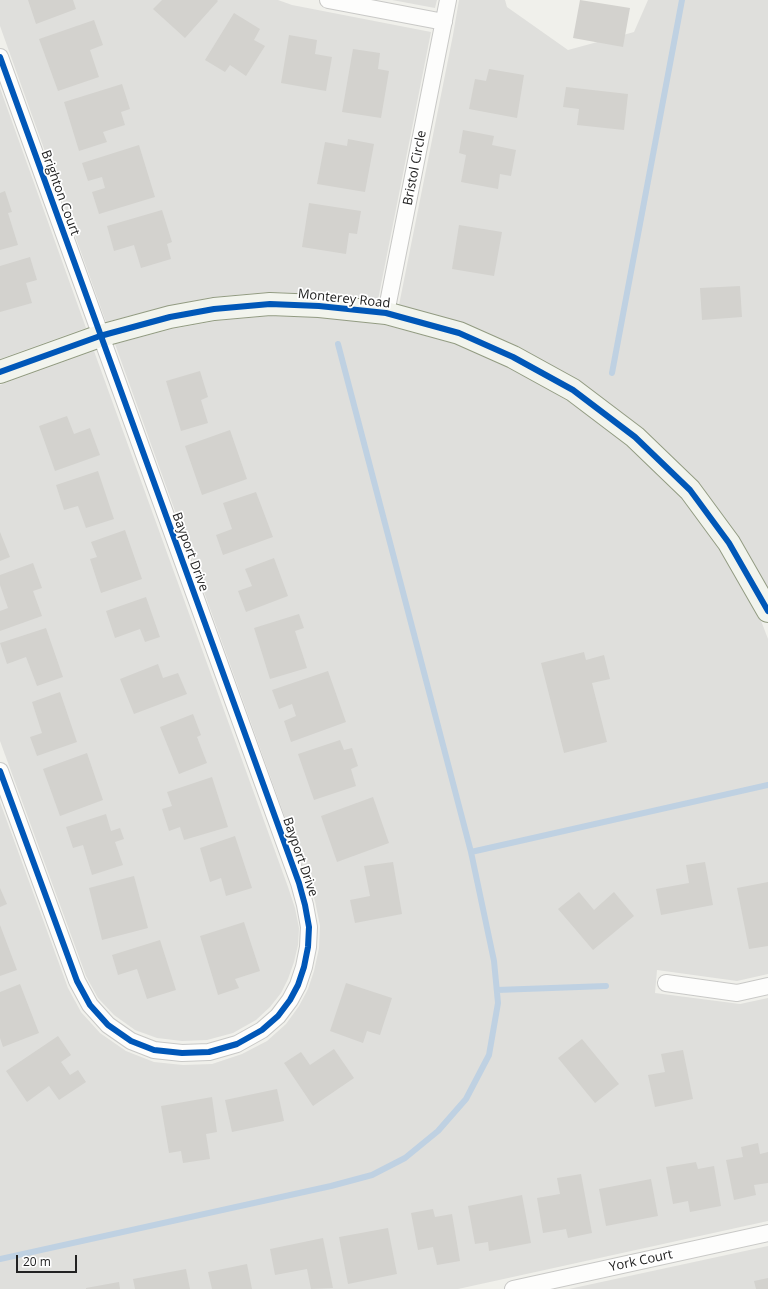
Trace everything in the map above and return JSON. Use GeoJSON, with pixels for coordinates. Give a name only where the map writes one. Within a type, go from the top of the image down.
{"type":"FeatureCollection","features":[{"type":"Feature","properties":{"kind":"street"},"geometry":{"type":"LineString","coordinates":[[328,0],[444,22]]}},
{"type":"Feature","properties":{"kind":"street","name":"Bristol Circle"},"geometry":{"type":"LineString","coordinates":[[386,313],[448,0]]}},
{"type":"Feature","properties":{"kind":"street","name":"Brighton Court"},"geometry":{"type":"LineString","coordinates":[[0,57],[100,336]]}},
{"type":"Feature","properties":{"kind":"street","name":"Monterey Road"},"geometry":{"type":"LineString","coordinates":[[0,372],[100,336],[177,316],[214,309],[270,304],[320,306],[386,313],[459,333],[513,357],[573,390],[635,437],[690,490],[729,543],[767,607]]}},
{"type":"Feature","properties":{"kind":"street","name":"Bayport Drive"},"geometry":{"type":"LineString","coordinates":[[0,771],[77,981],[90,1005],[108,1025],[131,1041],[154,1050],[182,1053],[209,1052],[237,1044],[262,1030],[278,1016],[290,1000],[304,967],[308,947],[309,927],[305,905],[100,336]]}},
{"type":"Feature","properties":{"kind":"street"},"geometry":{"type":"LineString","coordinates":[[666,983],[737,993],[768,986]]}},
{"type":"Feature","properties":{"kind":"street","name":"York Court"},"geometry":{"type":"LineString","coordinates":[[513,1289],[768,1233]]}},
{"type":"Feature","properties":{"kind":"shaded area"},"geometry":{"type":"Polygon","coordinates":[[[0,0],[278,0],[292,5],[431,32],[378,300],[320,294],[268,292],[213,297],[168,306],[106,322],[0,26],[0,0]]]}},
{"type":"Feature","properties":{"kind":"shaded area"},"geometry":{"type":"Polygon","coordinates":[[[392,0],[437,0],[435,8],[392,0]]]}},
{"type":"Feature","properties":{"kind":"shaded area"},"geometry":{"type":"Polygon","coordinates":[[[459,0],[505,0],[507,7],[568,50],[634,32],[648,0],[768,0],[768,588],[737,536],[698,483],[641,427],[579,381],[517,346],[461,322],[399,305],[459,0]]]}},
{"type":"Feature","properties":{"kind":"shaded area"},"geometry":{"type":"Polygon","coordinates":[[[0,88],[86,328],[0,359],[0,88]]]}},
{"type":"Feature","properties":{"kind":"shaded area"},"geometry":{"type":"Polygon","coordinates":[[[270,316],[319,317],[385,325],[456,344],[509,367],[568,401],[629,446],[682,498],[721,550],[756,609],[758,618],[760,618],[768,639],[768,974],[737,981],[657,970],[655,993],[740,1004],[768,998],[768,1221],[458,1289],[0,1289],[0,802],[68,988],[81,1012],[100,1033],[126,1051],[154,1062],[183,1065],[212,1064],[242,1054],[267,1041],[286,1024],[299,1006],[308,989],[314,971],[319,948],[320,926],[315,901],[115,344],[172,329],[216,321],[270,316]]]}},
{"type":"Feature","properties":{"kind":"shaded area"},"geometry":{"type":"Polygon","coordinates":[[[94,351],[288,887],[295,908],[299,928],[298,945],[288,979],[281,993],[270,1007],[256,1020],[233,1033],[207,1040],[182,1041],[157,1038],[135,1030],[114,1015],[98,998],[86,976],[0,741],[0,385],[94,351]]]}},
{"type":"Feature","properties":{"kind":"shaded area"},"geometry":{"type":"Polygon","coordinates":[[[768,1246],[768,1289],[569,1289],[768,1246]]]}},
{"type":"Feature","properties":{"kind":"building"},"geometry":{"type":"Polygon","coordinates":[[[28,0],[73,0],[76,9],[36,24],[28,0]]]}},
{"type":"Feature","properties":{"kind":"building"},"geometry":{"type":"Polygon","coordinates":[[[162,0],[218,1],[185,38],[153,9],[162,0]]]}},
{"type":"Feature","properties":{"kind":"building"},"geometry":{"type":"Polygon","coordinates":[[[580,0],[630,8],[623,47],[573,38],[580,0]]]}},
{"type":"Feature","properties":{"kind":"building"},"geometry":{"type":"Polygon","coordinates":[[[234,13],[260,29],[254,40],[265,46],[246,76],[230,65],[225,72],[205,60],[234,13]]]}},
{"type":"Feature","properties":{"kind":"building"},"geometry":{"type":"Polygon","coordinates":[[[94,20],[103,45],[90,50],[99,77],[58,91],[39,39],[94,20]]]}},
{"type":"Feature","properties":{"kind":"building"},"geometry":{"type":"Polygon","coordinates":[[[289,35],[317,40],[315,54],[332,57],[326,91],[281,83],[289,35]]]}},
{"type":"Feature","properties":{"kind":"building"},"geometry":{"type":"Polygon","coordinates":[[[353,49],[380,53],[378,69],[389,71],[381,118],[342,112],[353,49]]]}},
{"type":"Feature","properties":{"kind":"building"},"geometry":{"type":"Polygon","coordinates":[[[489,69],[524,75],[517,118],[469,109],[475,79],[486,81],[489,69]]]}},
{"type":"Feature","properties":{"kind":"building"},"geometry":{"type":"Polygon","coordinates":[[[122,84],[130,109],[121,112],[125,125],[103,132],[107,142],[79,151],[64,102],[122,84]]]}},
{"type":"Feature","properties":{"kind":"building"},"geometry":{"type":"Polygon","coordinates":[[[566,87],[628,94],[624,130],[577,125],[579,109],[563,107],[566,87]]]}},
{"type":"Feature","properties":{"kind":"building"},"geometry":{"type":"Polygon","coordinates":[[[463,130],[494,136],[492,145],[516,150],[511,176],[500,174],[498,189],[461,182],[466,155],[459,153],[463,130]]]}},
{"type":"Feature","properties":{"kind":"building"},"geometry":{"type":"Polygon","coordinates":[[[348,139],[374,144],[365,192],[317,184],[325,142],[347,146],[348,139]]]}},
{"type":"Feature","properties":{"kind":"building"},"geometry":{"type":"Polygon","coordinates":[[[139,145],[155,197],[99,214],[92,192],[105,188],[102,177],[88,181],[82,163],[139,145]]]}},
{"type":"Feature","properties":{"kind":"building"},"geometry":{"type":"Polygon","coordinates":[[[5,191],[12,212],[8,213],[18,245],[0,250],[0,193],[5,191]]]}},
{"type":"Feature","properties":{"kind":"building"},"geometry":{"type":"Polygon","coordinates":[[[309,203],[361,211],[357,234],[349,233],[346,254],[302,247],[309,203]]]}},
{"type":"Feature","properties":{"kind":"building"},"geometry":{"type":"Polygon","coordinates":[[[162,210],[172,242],[167,244],[171,259],[141,268],[134,245],[114,251],[107,226],[162,210]]]}},
{"type":"Feature","properties":{"kind":"building"},"geometry":{"type":"Polygon","coordinates":[[[459,225],[502,232],[494,276],[452,269],[459,225]]]}},
{"type":"Feature","properties":{"kind":"building"},"geometry":{"type":"Polygon","coordinates":[[[30,257],[37,280],[26,283],[32,303],[0,312],[0,266],[30,257]]]}},
{"type":"Feature","properties":{"kind":"building"},"geometry":{"type":"Polygon","coordinates":[[[740,286],[742,317],[702,320],[700,288],[740,286]]]}},
{"type":"Feature","properties":{"kind":"building"},"geometry":{"type":"Polygon","coordinates":[[[200,371],[208,397],[201,400],[208,423],[181,431],[166,381],[200,371]]]}},
{"type":"Feature","properties":{"kind":"building"},"geometry":{"type":"Polygon","coordinates":[[[67,416],[74,434],[90,428],[100,455],[55,471],[39,426],[67,416]]]}},
{"type":"Feature","properties":{"kind":"building"},"geometry":{"type":"Polygon","coordinates":[[[230,430],[247,479],[202,495],[185,446],[230,430]]]}},
{"type":"Feature","properties":{"kind":"building"},"geometry":{"type":"Polygon","coordinates":[[[98,471],[114,519],[86,528],[78,506],[64,510],[56,485],[98,471]]]}},
{"type":"Feature","properties":{"kind":"building"},"geometry":{"type":"Polygon","coordinates":[[[256,492],[273,537],[223,555],[216,535],[232,529],[223,503],[256,492]]]}},
{"type":"Feature","properties":{"kind":"building"},"geometry":{"type":"Polygon","coordinates":[[[125,530],[142,579],[101,593],[90,559],[97,557],[91,542],[125,530]]]}},
{"type":"Feature","properties":{"kind":"building"},"geometry":{"type":"Polygon","coordinates":[[[0,532],[10,557],[0,561],[0,532]]]}},
{"type":"Feature","properties":{"kind":"building"},"geometry":{"type":"Polygon","coordinates":[[[274,558],[288,596],[246,612],[238,591],[252,586],[245,569],[274,558]]]}},
{"type":"Feature","properties":{"kind":"building"},"geometry":{"type":"Polygon","coordinates":[[[33,563],[42,588],[33,591],[42,616],[0,631],[0,611],[8,608],[0,585],[0,575],[33,563]]]}},
{"type":"Feature","properties":{"kind":"building"},"geometry":{"type":"Polygon","coordinates":[[[146,597],[160,637],[145,642],[140,629],[115,638],[106,611],[146,597]]]}},
{"type":"Feature","properties":{"kind":"building"},"geometry":{"type":"Polygon","coordinates":[[[299,614],[304,628],[295,631],[307,668],[270,679],[254,628],[299,614]]]}},
{"type":"Feature","properties":{"kind":"building"},"geometry":{"type":"Polygon","coordinates":[[[46,628],[63,677],[37,686],[26,657],[7,664],[0,643],[46,628]]]}},
{"type":"Feature","properties":{"kind":"building"},"geometry":{"type":"Polygon","coordinates":[[[584,652],[586,660],[604,655],[610,679],[592,683],[607,742],[564,753],[541,663],[584,652]]]}},
{"type":"Feature","properties":{"kind":"building"},"geometry":{"type":"Polygon","coordinates":[[[158,664],[163,678],[178,673],[187,694],[134,714],[120,679],[158,664]]]}},
{"type":"Feature","properties":{"kind":"building"},"geometry":{"type":"Polygon","coordinates":[[[328,671],[346,722],[291,742],[284,721],[296,716],[292,704],[279,709],[272,690],[328,671]]]}},
{"type":"Feature","properties":{"kind":"building"},"geometry":{"type":"Polygon","coordinates":[[[60,692],[77,742],[37,756],[30,737],[42,733],[32,702],[60,692]]]}},
{"type":"Feature","properties":{"kind":"building"},"geometry":{"type":"Polygon","coordinates":[[[193,714],[201,735],[197,737],[207,763],[179,774],[160,727],[193,714]]]}},
{"type":"Feature","properties":{"kind":"building"},"geometry":{"type":"Polygon","coordinates":[[[340,740],[344,750],[352,748],[358,766],[351,769],[356,786],[314,800],[298,754],[340,740]]]}},
{"type":"Feature","properties":{"kind":"building"},"geometry":{"type":"Polygon","coordinates":[[[87,753],[103,800],[60,816],[43,769],[87,753]]]}},
{"type":"Feature","properties":{"kind":"building"},"geometry":{"type":"Polygon","coordinates":[[[212,777],[228,827],[184,840],[180,827],[169,831],[162,809],[172,806],[167,792],[212,777]]]}},
{"type":"Feature","properties":{"kind":"building"},"geometry":{"type":"Polygon","coordinates":[[[373,797],[389,843],[337,862],[321,816],[373,797]]]}},
{"type":"Feature","properties":{"kind":"building"},"geometry":{"type":"Polygon","coordinates":[[[106,814],[111,831],[120,828],[124,839],[115,842],[123,865],[92,875],[83,845],[73,848],[66,827],[106,814]]]}},
{"type":"Feature","properties":{"kind":"building"},"geometry":{"type":"Polygon","coordinates":[[[235,836],[252,888],[226,896],[221,878],[210,882],[200,848],[235,836]]]}},
{"type":"Feature","properties":{"kind":"building"},"geometry":{"type":"Polygon","coordinates":[[[393,862],[402,914],[355,923],[350,900],[370,896],[364,866],[393,862]]]}},
{"type":"Feature","properties":{"kind":"building"},"geometry":{"type":"Polygon","coordinates":[[[705,862],[713,905],[661,915],[656,889],[689,883],[686,865],[705,862]]]}},
{"type":"Feature","properties":{"kind":"building"},"geometry":{"type":"Polygon","coordinates":[[[134,876],[148,928],[102,940],[89,888],[134,876]]]}},
{"type":"Feature","properties":{"kind":"building"},"geometry":{"type":"Polygon","coordinates":[[[768,882],[768,946],[749,949],[737,888],[768,882]]]}},
{"type":"Feature","properties":{"kind":"building"},"geometry":{"type":"Polygon","coordinates":[[[0,888],[7,904],[0,907],[0,888]]]}},
{"type":"Feature","properties":{"kind":"building"},"geometry":{"type":"Polygon","coordinates":[[[579,892],[594,910],[614,892],[634,916],[593,950],[558,909],[579,892]]]}},
{"type":"Feature","properties":{"kind":"building"},"geometry":{"type":"Polygon","coordinates":[[[244,922],[260,971],[235,979],[239,988],[218,995],[200,936],[244,922]]]}},
{"type":"Feature","properties":{"kind":"building"},"geometry":{"type":"Polygon","coordinates":[[[0,925],[17,970],[0,976],[0,925]]]}},
{"type":"Feature","properties":{"kind":"building"},"geometry":{"type":"Polygon","coordinates":[[[160,940],[176,990],[147,999],[137,969],[118,975],[112,955],[160,940]]]}},
{"type":"Feature","properties":{"kind":"building"},"geometry":{"type":"Polygon","coordinates":[[[346,983],[392,998],[380,1035],[367,1031],[363,1043],[330,1031],[346,983]]]}},
{"type":"Feature","properties":{"kind":"building"},"geometry":{"type":"Polygon","coordinates":[[[20,984],[39,1033],[3,1047],[0,1038],[0,992],[20,984]]]}},
{"type":"Feature","properties":{"kind":"building"},"geometry":{"type":"Polygon","coordinates":[[[58,1036],[71,1055],[61,1062],[70,1075],[78,1070],[86,1082],[59,1100],[49,1086],[27,1102],[6,1071],[58,1036]]]}},
{"type":"Feature","properties":{"kind":"building"},"geometry":{"type":"Polygon","coordinates":[[[582,1039],[619,1084],[595,1103],[558,1058],[582,1039]]]}},
{"type":"Feature","properties":{"kind":"building"},"geometry":{"type":"Polygon","coordinates":[[[334,1049],[354,1078],[313,1106],[284,1063],[301,1052],[310,1065],[334,1049]]]}},
{"type":"Feature","properties":{"kind":"building"},"geometry":{"type":"Polygon","coordinates":[[[683,1050],[693,1099],[655,1107],[648,1075],[665,1072],[661,1054],[683,1050]]]}},
{"type":"Feature","properties":{"kind":"building"},"geometry":{"type":"Polygon","coordinates":[[[277,1089],[284,1121],[232,1132],[225,1100],[277,1089]]]}},
{"type":"Feature","properties":{"kind":"building"},"geometry":{"type":"Polygon","coordinates":[[[212,1097],[217,1132],[206,1134],[210,1159],[183,1163],[181,1151],[169,1153],[161,1106],[212,1097]]]}},
{"type":"Feature","properties":{"kind":"building"},"geometry":{"type":"Polygon","coordinates":[[[758,1143],[760,1154],[768,1152],[768,1183],[754,1185],[756,1195],[734,1200],[726,1160],[743,1157],[741,1147],[758,1143]]]}},
{"type":"Feature","properties":{"kind":"building"},"geometry":{"type":"Polygon","coordinates":[[[696,1162],[698,1169],[714,1166],[721,1206],[690,1212],[688,1201],[673,1204],[666,1167],[696,1162]]]}},
{"type":"Feature","properties":{"kind":"building"},"geometry":{"type":"Polygon","coordinates":[[[581,1174],[592,1233],[568,1238],[566,1229],[543,1233],[537,1198],[560,1194],[557,1178],[581,1174]]]}},
{"type":"Feature","properties":{"kind":"building"},"geometry":{"type":"Polygon","coordinates":[[[651,1179],[658,1216],[606,1226],[599,1189],[651,1179]]]}},
{"type":"Feature","properties":{"kind":"building"},"geometry":{"type":"Polygon","coordinates":[[[522,1195],[531,1243],[489,1251],[488,1242],[475,1244],[468,1206],[522,1195]]]}},
{"type":"Feature","properties":{"kind":"building"},"geometry":{"type":"Polygon","coordinates":[[[433,1209],[435,1217],[452,1214],[460,1261],[437,1265],[433,1247],[418,1250],[411,1213],[433,1209]]]}},
{"type":"Feature","properties":{"kind":"building"},"geometry":{"type":"Polygon","coordinates":[[[388,1228],[397,1274],[348,1284],[339,1237],[388,1228]]]}},
{"type":"Feature","properties":{"kind":"building"},"geometry":{"type":"Polygon","coordinates":[[[323,1238],[333,1288],[311,1289],[307,1269],[275,1275],[270,1249],[323,1238]]]}},
{"type":"Feature","properties":{"kind":"building"},"geometry":{"type":"Polygon","coordinates":[[[247,1264],[252,1289],[212,1289],[208,1272],[247,1264]]]}},
{"type":"Feature","properties":{"kind":"building"},"geometry":{"type":"Polygon","coordinates":[[[186,1269],[190,1289],[135,1289],[133,1279],[186,1269]]]}},
{"type":"Feature","properties":{"kind":"building"},"geometry":{"type":"Polygon","coordinates":[[[768,1278],[768,1289],[756,1289],[754,1281],[768,1278]]]}},
{"type":"Feature","properties":{"kind":"building"},"geometry":{"type":"Polygon","coordinates":[[[119,1282],[120,1289],[86,1289],[86,1288],[119,1282]]]}},
{"type":"Feature","properties":{"kind":"waterway"},"geometry":{"type":"LineString","coordinates":[[612,373],[682,0]]}},
{"type":"Feature","properties":{"kind":"waterway"},"geometry":{"type":"LineString","coordinates":[[0,1259],[331,1186],[372,1175],[405,1158],[438,1131],[466,1099],[489,1055],[498,1003],[494,961],[471,852],[338,344]]}},
{"type":"Feature","properties":{"kind":"waterway"},"geometry":{"type":"LineString","coordinates":[[471,852],[768,785]]}},
{"type":"Feature","properties":{"kind":"waterway"},"geometry":{"type":"LineString","coordinates":[[497,990],[606,986]]}},
{"type":"Feature","properties":{"kind":"cycle path"},"geometry":{"type":"LineString","coordinates":[[0,57],[299,883],[309,927],[308,947],[304,967],[298,985],[290,1000],[278,1016],[262,1030],[237,1044],[209,1052],[182,1053],[154,1050],[131,1041],[108,1025],[90,1005],[77,981],[0,771]]}},
{"type":"Feature","properties":{"kind":"cycle path"},"geometry":{"type":"LineString","coordinates":[[0,372],[100,336],[170,317],[214,309],[270,304],[319,306],[386,313],[459,333],[513,357],[573,390],[635,437],[690,490],[729,543],[768,611]]}}]}
